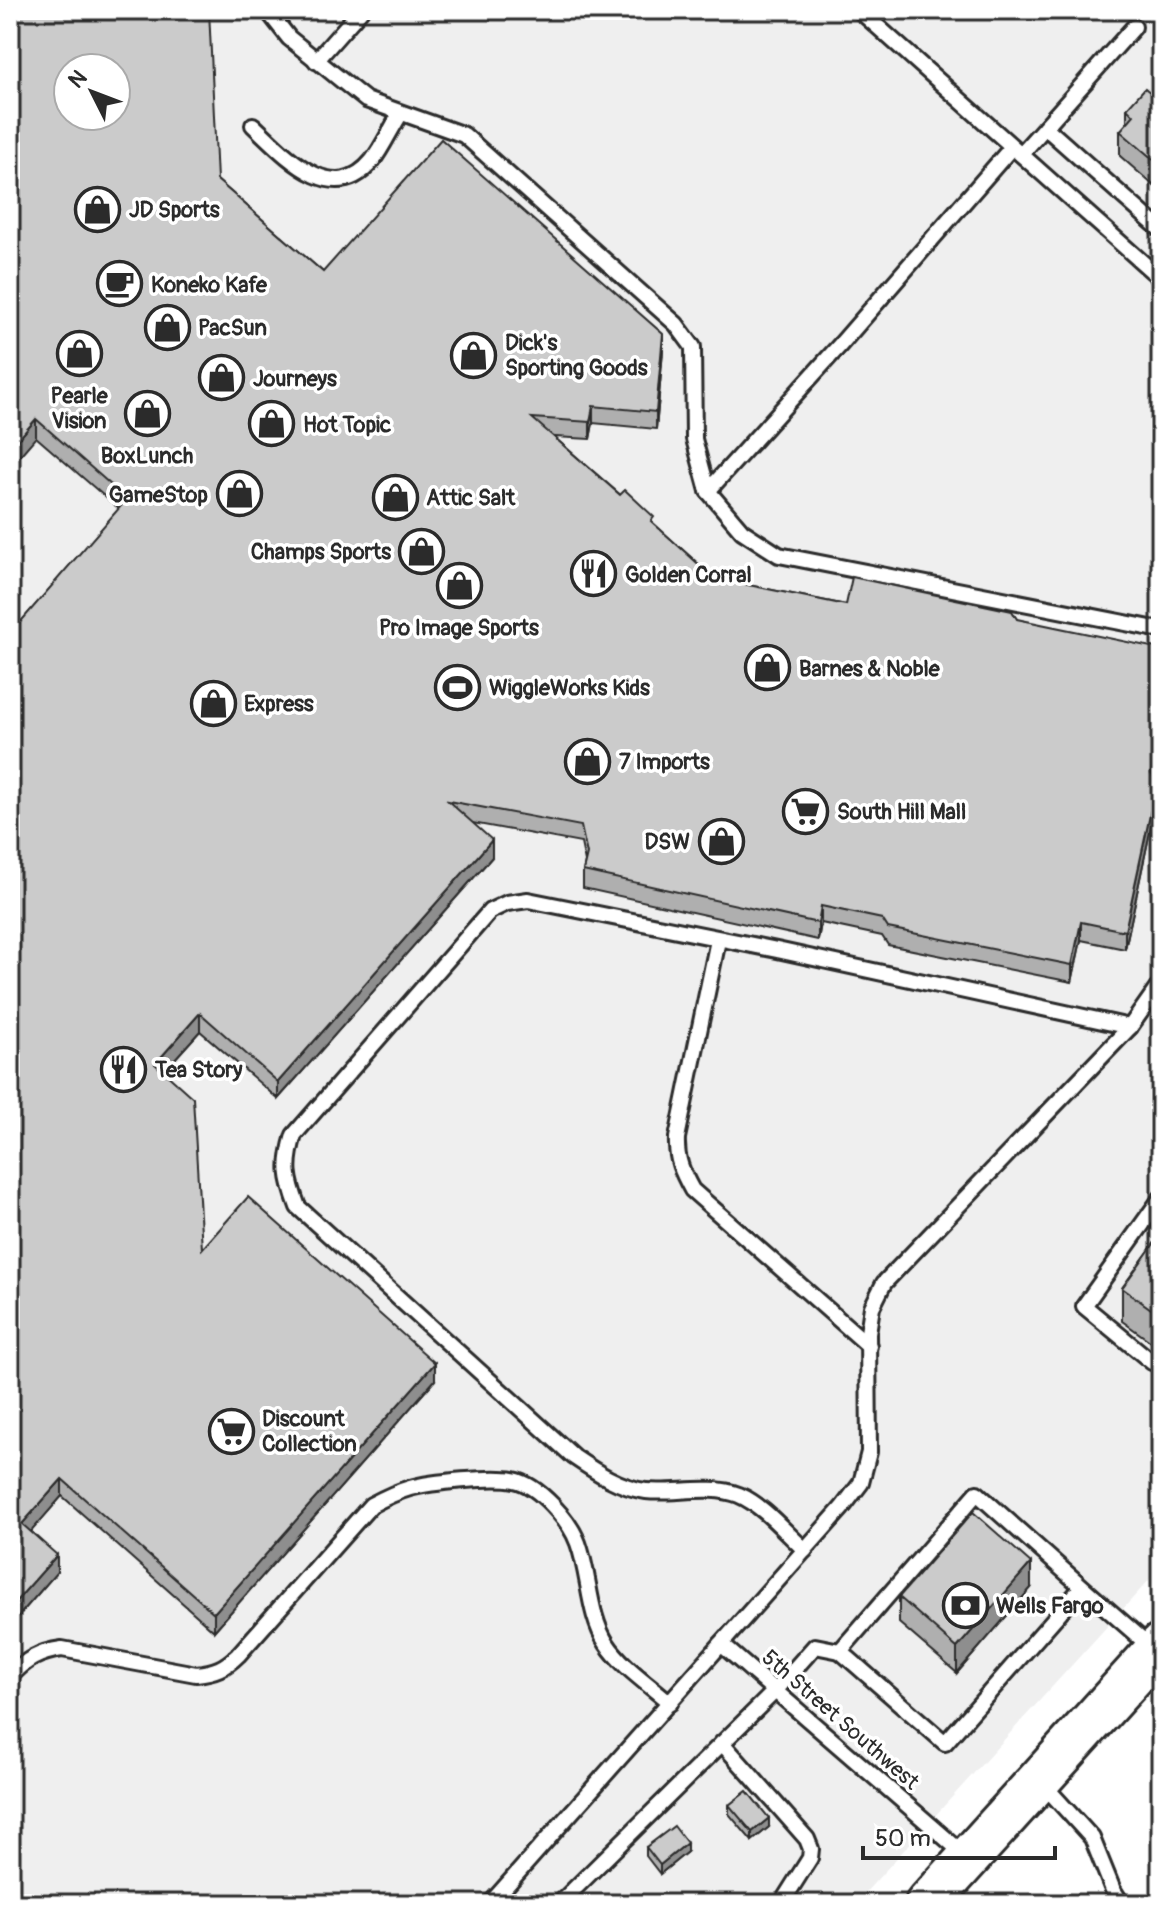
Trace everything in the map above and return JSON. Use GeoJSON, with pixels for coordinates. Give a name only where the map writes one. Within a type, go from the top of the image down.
{"type":"FeatureCollection","features":[{"type":"Feature","properties":{"kind":"main road"},"geometry":{"type":"LineString","coordinates":[[927,1904],[1158,1648]]}},
{"type":"Feature","properties":{"kind":"lane"},"geometry":{"type":"LineString","coordinates":[[267,10],[278,27],[366,100],[464,135],[676,324],[693,347],[694,439],[708,491],[742,531],[779,555],[1161,630]]}},
{"type":"Feature","properties":{"kind":"lane"},"geometry":{"type":"LineString","coordinates":[[316,61],[361,10]]}},
{"type":"Feature","properties":{"kind":"lane"},"geometry":{"type":"LineString","coordinates":[[859,10],[1161,279]]}},
{"type":"Feature","properties":{"kind":"lane"},"geometry":{"type":"LineString","coordinates":[[708,491],[1016,151],[1045,127],[1134,27]]}},
{"type":"Feature","properties":{"kind":"lane"},"geometry":{"type":"LineString","coordinates":[[253,125],[292,162],[326,181],[354,176],[372,161],[401,113]]}},
{"type":"Feature","properties":{"kind":"lane"},"geometry":{"type":"LineString","coordinates":[[1045,127],[1161,230]]}},
{"type":"Feature","properties":{"kind":"lane"},"geometry":{"type":"LineString","coordinates":[[805,1550],[749,1500],[735,1494],[645,1491],[618,1483],[574,1457],[298,1207],[288,1180],[288,1155],[294,1135],[490,911],[507,903],[528,900],[1130,1027]]}},
{"type":"Feature","properties":{"kind":"lane"},"geometry":{"type":"LineString","coordinates":[[718,940],[677,1138],[679,1167],[692,1190],[869,1346]]}},
{"type":"Feature","properties":{"kind":"lane"},"geometry":{"type":"LineString","coordinates":[[490,1904],[861,1483],[869,1452],[872,1307],[884,1283],[1130,1027],[1161,983]]}},
{"type":"Feature","properties":{"kind":"lane"},"geometry":{"type":"LineString","coordinates":[[1161,1198],[1084,1306],[1152,1362],[1161,1365]]}},
{"type":"Feature","properties":{"kind":"lane"},"geometry":{"type":"LineString","coordinates":[[10,1677],[24,1661],[47,1651],[62,1649],[196,1674],[215,1672],[226,1667],[238,1655],[371,1505],[413,1487],[488,1479],[515,1480],[551,1504],[577,1540],[606,1643],[670,1703]]}},
{"type":"Feature","properties":{"kind":"lane"},"geometry":{"type":"LineString","coordinates":[[840,1651],[977,1493],[1082,1587],[1158,1648]]}},
{"type":"Feature","properties":{"kind":"lane"},"geometry":{"type":"LineString","coordinates":[[559,1904],[775,1691],[815,1646],[840,1651],[945,1743],[1082,1587]]}},
{"type":"Feature","properties":{"kind":"lane","name":"5th Street Southwest"},"geometry":{"type":"LineString","coordinates":[[721,1644],[968,1858]]}},
{"type":"Feature","properties":{"kind":"lane"},"geometry":{"type":"LineString","coordinates":[[722,1743],[807,1839],[811,1849],[810,1858],[781,1904]]}},
{"type":"Feature","properties":{"kind":"lane"},"geometry":{"type":"LineString","coordinates":[[1039,1780],[1092,1838],[1113,1890],[1122,1904]]}},
{"type":"Feature","properties":{"kind":"shaded area"},"geometry":{"type":"Polygon","coordinates":[[[10,10],[1161,10],[1161,1567],[855,1904],[10,1904],[10,10]]]}},
{"type":"Feature","properties":{"kind":"building","name":"South Hill Mall"},"geometry":{"type":"Polygon","coordinates":[[[10,10],[209,10],[217,180],[323,272],[441,139],[663,334],[656,412],[593,406],[590,422],[532,418],[620,495],[625,490],[654,517],[651,521],[714,578],[846,605],[852,577],[1012,611],[1017,619],[1161,649],[1161,727],[1151,774],[1157,782],[1125,931],[1081,922],[1072,965],[888,928],[882,919],[821,906],[818,923],[583,871],[587,854],[581,826],[448,801],[492,840],[278,1082],[200,1013],[155,1064],[193,1098],[202,1249],[248,1197],[435,1363],[214,1613],[62,1479],[22,1524],[57,1555],[10,1608],[10,634],[127,499],[36,419],[10,449],[10,10]]]}},
{"type":"Feature","properties":{"kind":"building"},"geometry":{"type":"Polygon","coordinates":[[[1145,88],[1161,102],[1161,166],[1120,131],[1134,115],[1127,108],[1145,88]]]}},
{"type":"Feature","properties":{"kind":"building"},"geometry":{"type":"Polygon","coordinates":[[[1161,1234],[1161,1316],[1122,1288],[1161,1234]]]}},
{"type":"Feature","properties":{"kind":"building","name":"Wells Fargo"},"geometry":{"type":"Polygon","coordinates":[[[973,1512],[1031,1563],[957,1648],[899,1597],[973,1512]]]}},
{"type":"Feature","properties":{"kind":"building"},"geometry":{"type":"Polygon","coordinates":[[[747,1791],[769,1818],[752,1832],[729,1805],[747,1791]]]}},
{"type":"Feature","properties":{"kind":"building"},"geometry":{"type":"Polygon","coordinates":[[[674,1826],[687,1843],[660,1865],[646,1847],[674,1826]]]}},
{"type":"Feature","properties":{"kind":"place","name":"JD Sports"},"geometry":{"type":"Point","coordinates":[98,209]}},
{"type":"Feature","properties":{"kind":"place","name":"Koneko Kafe"},"geometry":{"type":"Point","coordinates":[120,284]}},
{"type":"Feature","properties":{"kind":"place","name":"PacSun"},"geometry":{"type":"Point","coordinates":[167,327]}},
{"type":"Feature","properties":{"kind":"place","name":"Pearle Vision"},"geometry":{"type":"Point","coordinates":[79,354]}},
{"type":"Feature","properties":{"kind":"place","name":"Dick's Sporting Goods"},"geometry":{"type":"Point","coordinates":[474,355]}},
{"type":"Feature","properties":{"kind":"place","name":"Journeys"},"geometry":{"type":"Point","coordinates":[222,378]}},
{"type":"Feature","properties":{"kind":"place","name":"BoxLunch"},"geometry":{"type":"Point","coordinates":[147,414]}},
{"type":"Feature","properties":{"kind":"place","name":"Hot Topic"},"geometry":{"type":"Point","coordinates":[272,424]}},
{"type":"Feature","properties":{"kind":"place","name":"GameStop"},"geometry":{"type":"Point","coordinates":[239,494]}},
{"type":"Feature","properties":{"kind":"place","name":"Attic Salt"},"geometry":{"type":"Point","coordinates":[395,497]}},
{"type":"Feature","properties":{"kind":"place","name":"Champs Sports"},"geometry":{"type":"Point","coordinates":[422,551]}},
{"type":"Feature","properties":{"kind":"place","name":"Golden Corral"},"geometry":{"type":"Point","coordinates":[594,574]}},
{"type":"Feature","properties":{"kind":"place","name":"Pro Image Sports"},"geometry":{"type":"Point","coordinates":[459,586]}},
{"type":"Feature","properties":{"kind":"place","name":"Barnes & Noble"},"geometry":{"type":"Point","coordinates":[768,668]}},
{"type":"Feature","properties":{"kind":"place","name":"WiggleWorks Kids"},"geometry":{"type":"Point","coordinates":[458,687]}},
{"type":"Feature","properties":{"kind":"place","name":"Express"},"geometry":{"type":"Point","coordinates":[213,703]}},
{"type":"Feature","properties":{"kind":"place","name":"7 Imports"},"geometry":{"type":"Point","coordinates":[588,761]}},
{"type":"Feature","properties":{"kind":"place","name":"South Hill Mall"},"geometry":{"type":"Point","coordinates":[806,811]}},
{"type":"Feature","properties":{"kind":"place","name":"DSW"},"geometry":{"type":"Point","coordinates":[721,841]}},
{"type":"Feature","properties":{"kind":"place","name":"Tea Story"},"geometry":{"type":"Point","coordinates":[124,1069]}},
{"type":"Feature","properties":{"kind":"place","name":"Discount Collection"},"geometry":{"type":"Point","coordinates":[231,1431]}},
{"type":"Feature","properties":{"kind":"place","name":"Wells Fargo"},"geometry":{"type":"Point","coordinates":[965,1605]}}]}
